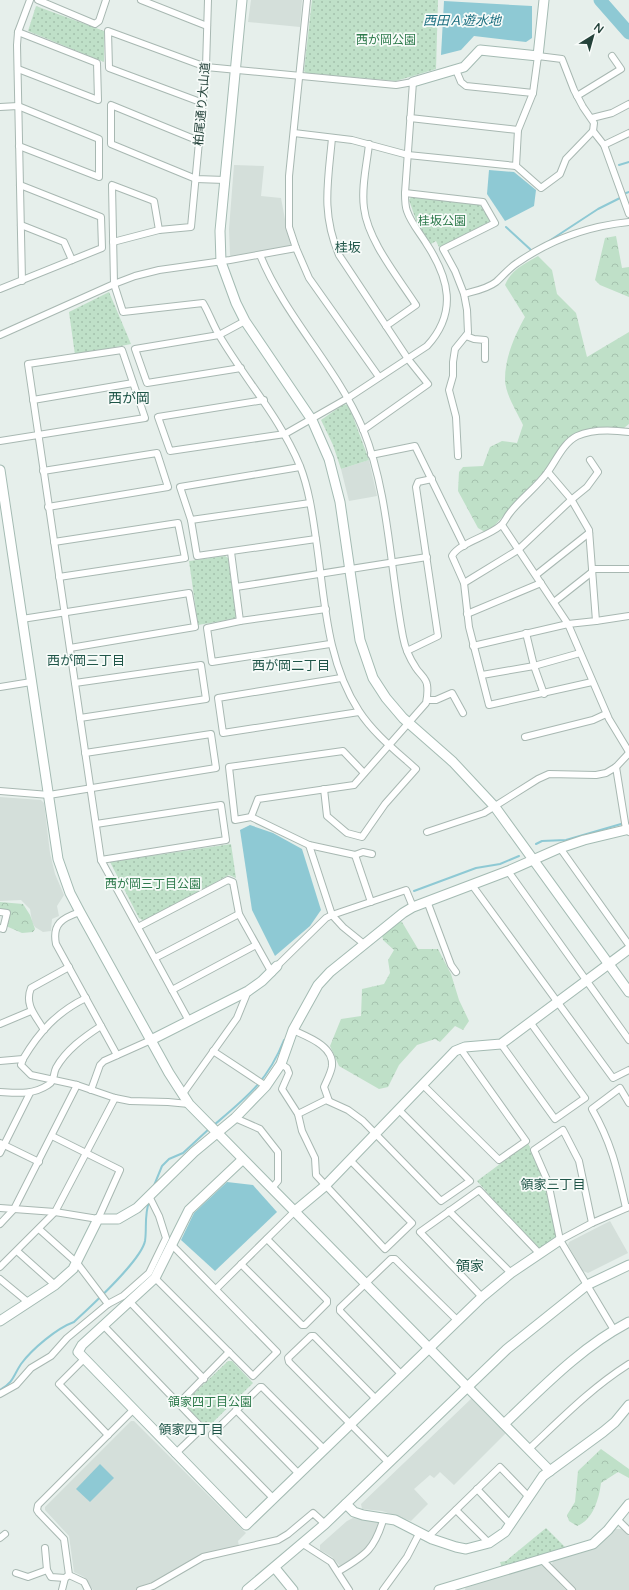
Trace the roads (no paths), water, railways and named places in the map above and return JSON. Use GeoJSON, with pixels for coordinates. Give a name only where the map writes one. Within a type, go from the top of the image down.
{"type":"FeatureCollection","features":[{"type":"Feature","properties":{"kind":"street"},"geometry":{"type":"LineString","coordinates":[[22,280],[18,32],[30,0]]}},
{"type":"Feature","properties":{"kind":"street"},"geometry":{"type":"LineString","coordinates":[[38,0],[95,24],[98,21],[106,0]]}},
{"type":"Feature","properties":{"kind":"street"},"geometry":{"type":"LineString","coordinates":[[141,0],[207,26]]}},
{"type":"Feature","properties":{"kind":"street","name":"柏尾通り大山道"},"geometry":{"type":"LineString","coordinates":[[159,230],[191,227],[206,67],[208,0]]}},
{"type":"Feature","properties":{"kind":"street"},"geometry":{"type":"LineString","coordinates":[[242,0],[224,180],[220,231],[221,262],[230,290],[245,321],[312,420],[323,444],[334,478],[350,570],[360,640],[373,678],[386,698],[409,724],[453,762],[495,807],[629,992]]}},
{"type":"Feature","properties":{"kind":"street"},"geometry":{"type":"LineString","coordinates":[[307,0],[289,176],[290,227],[296,248],[309,278],[379,377]]}},
{"type":"Feature","properties":{"kind":"street"},"geometry":{"type":"LineString","coordinates":[[516,166],[518,130],[533,93],[544,0]]}},
{"type":"Feature","properties":{"kind":"street"},"geometry":{"type":"LineString","coordinates":[[203,103],[109,68],[108,30],[206,67],[396,85],[413,82],[464,67],[480,50],[562,59],[582,107],[592,118],[594,123],[592,131],[566,159],[560,174],[541,188],[516,166],[408,155],[369,144],[294,133]]}},
{"type":"Feature","properties":{"kind":"street"},"geometry":{"type":"LineString","coordinates":[[18,32],[97,63],[98,100],[18,69]]}},
{"type":"Feature","properties":{"kind":"street"},"geometry":{"type":"LineString","coordinates":[[577,96],[621,69],[612,56]]}},
{"type":"Feature","properties":{"kind":"street"},"geometry":{"type":"LineString","coordinates":[[456,70],[461,82],[466,86],[533,93]]}},
{"type":"Feature","properties":{"kind":"street"},"geometry":{"type":"LineString","coordinates":[[264,400],[158,418],[170,451],[285,434],[312,420],[408,359],[427,346],[437,335],[447,309],[448,295],[440,266],[409,215],[405,193],[413,82]]}},
{"type":"Feature","properties":{"kind":"street"},"geometry":{"type":"LineString","coordinates":[[592,118],[612,113],[629,104]]}},
{"type":"Feature","properties":{"kind":"street"},"geometry":{"type":"LineString","coordinates":[[199,141],[111,105],[110,144],[196,179],[224,180]]}},
{"type":"Feature","properties":{"kind":"street"},"geometry":{"type":"LineString","coordinates":[[0,107],[18,106],[99,139],[99,177],[19,146]]}},
{"type":"Feature","properties":{"kind":"street"},"geometry":{"type":"LineString","coordinates":[[410,118],[518,130]]}},
{"type":"Feature","properties":{"kind":"street"},"geometry":{"type":"LineString","coordinates":[[592,131],[604,145],[626,196],[629,214]]}},
{"type":"Feature","properties":{"kind":"street"},"geometry":{"type":"LineString","coordinates":[[604,145],[629,134]]}},
{"type":"Feature","properties":{"kind":"street"},"geometry":{"type":"LineString","coordinates":[[332,138],[327,192],[329,225],[339,255],[408,359],[428,384],[363,430]]}},
{"type":"Feature","properties":{"kind":"street"},"geometry":{"type":"LineString","coordinates":[[369,144],[364,192],[364,208],[368,224],[375,241],[416,305],[386,326]]}},
{"type":"Feature","properties":{"kind":"street"},"geometry":{"type":"LineString","coordinates":[[0,290],[102,248],[101,217],[20,185]]}},
{"type":"Feature","properties":{"kind":"street"},"geometry":{"type":"LineString","coordinates":[[113,242],[159,230],[154,201],[112,186],[113,242],[114,284],[123,312],[203,303],[220,335],[285,434],[300,467],[310,503],[330,644],[342,678],[359,712],[389,745],[416,769],[385,804],[362,837],[347,833],[327,816],[324,789]]}},
{"type":"Feature","properties":{"kind":"street"},"geometry":{"type":"LineString","coordinates":[[405,193],[483,202],[495,223],[443,249],[455,271],[464,294],[467,310],[468,333],[455,349],[453,376],[449,390],[456,417],[458,456]]}},
{"type":"Feature","properties":{"kind":"street"},"geometry":{"type":"LineString","coordinates":[[464,294],[483,289],[496,282],[517,263],[566,236],[612,224],[629,222]]}},
{"type":"Feature","properties":{"kind":"street"},"geometry":{"type":"LineString","coordinates":[[21,225],[64,242],[72,260]]}},
{"type":"Feature","properties":{"kind":"street"},"geometry":{"type":"LineString","coordinates":[[0,335],[114,284],[159,270],[221,262],[296,248]]}},
{"type":"Feature","properties":{"kind":"street"},"geometry":{"type":"LineString","coordinates":[[251,817],[258,799],[354,785],[426,703],[428,684],[416,668],[407,652],[398,612],[381,495],[371,454],[363,430],[348,398],[277,291],[260,255]]}},
{"type":"Feature","properties":{"kind":"street"},"geometry":{"type":"LineString","coordinates":[[241,368],[147,383],[135,348],[220,335],[245,321]]}},
{"type":"Feature","properties":{"kind":"street"},"geometry":{"type":"LineString","coordinates":[[466,336],[474,340],[486,340],[485,359]]}},
{"type":"Feature","properties":{"kind":"street"},"geometry":{"type":"LineString","coordinates":[[0,441],[38,435],[145,418],[122,350],[28,364],[38,435],[48,507],[65,612],[101,860],[189,1021]]}},
{"type":"Feature","properties":{"kind":"street"},"geometry":{"type":"LineString","coordinates":[[33,400],[133,384]]}},
{"type":"Feature","properties":{"kind":"street"},"geometry":{"type":"LineString","coordinates":[[592,682],[489,706],[482,675],[473,646],[467,614],[464,583],[452,556],[454,551],[485,537],[502,525],[509,513],[548,472],[566,446],[576,436],[586,433],[617,430],[629,432]]}},
{"type":"Feature","properties":{"kind":"street"},"geometry":{"type":"LineString","coordinates":[[371,454],[415,446],[464,546]]}},
{"type":"Feature","properties":{"kind":"street"},"geometry":{"type":"LineString","coordinates":[[43,471],[157,453],[168,487],[48,507]]}},
{"type":"Feature","properties":{"kind":"street"},"geometry":{"type":"LineString","coordinates":[[464,583],[518,550],[587,487],[598,472],[590,460]]}},
{"type":"Feature","properties":{"kind":"street"},"geometry":{"type":"LineString","coordinates":[[300,467],[180,487],[191,520],[197,556],[316,539]]}},
{"type":"Feature","properties":{"kind":"street"},"geometry":{"type":"LineString","coordinates":[[0,470],[58,859],[70,893],[80,912],[189,1104],[242,1160],[295,1211],[550,1471]]}},
{"type":"Feature","properties":{"kind":"street"},"geometry":{"type":"LineString","coordinates":[[548,472],[571,500],[586,523],[590,533],[596,621]]}},
{"type":"Feature","properties":{"kind":"street"},"geometry":{"type":"LineString","coordinates":[[407,652],[438,636],[416,487],[418,482],[432,479]]}},
{"type":"Feature","properties":{"kind":"street"},"geometry":{"type":"LineString","coordinates":[[191,520],[310,503]]}},
{"type":"Feature","properties":{"kind":"street"},"geometry":{"type":"LineString","coordinates":[[54,542],[178,523],[185,558],[59,577]]}},
{"type":"Feature","properties":{"kind":"street"},"geometry":{"type":"LineString","coordinates":[[427,832],[484,813],[538,779],[549,774],[596,775],[616,767],[629,752],[606,714],[568,624],[502,525]]}},
{"type":"Feature","properties":{"kind":"street"},"geometry":{"type":"LineString","coordinates":[[536,575],[590,533]]}},
{"type":"Feature","properties":{"kind":"street"},"geometry":{"type":"LineString","coordinates":[[231,552],[240,621]]}},
{"type":"Feature","properties":{"kind":"street"},"geometry":{"type":"LineString","coordinates":[[236,587],[427,557]]}},
{"type":"Feature","properties":{"kind":"street"},"geometry":{"type":"LineString","coordinates":[[554,602],[592,571],[629,569]]}},
{"type":"Feature","properties":{"kind":"street"},"geometry":{"type":"LineString","coordinates":[[467,614],[541,583]]}},
{"type":"Feature","properties":{"kind":"street"},"geometry":{"type":"LineString","coordinates":[[22,619],[189,593],[195,627],[70,648]]}},
{"type":"Feature","properties":{"kind":"street"},"geometry":{"type":"LineString","coordinates":[[326,609],[240,621],[207,628],[212,662],[330,644]]}},
{"type":"Feature","properties":{"kind":"street"},"geometry":{"type":"LineString","coordinates":[[473,646],[568,624],[629,616]]}},
{"type":"Feature","properties":{"kind":"street"},"geometry":{"type":"LineString","coordinates":[[526,633],[534,666],[544,694]]}},
{"type":"Feature","properties":{"kind":"street"},"geometry":{"type":"LineString","coordinates":[[482,675],[534,666],[580,653]]}},
{"type":"Feature","properties":{"kind":"street"},"geometry":{"type":"LineString","coordinates":[[75,683],[201,665],[206,699],[80,718]]}},
{"type":"Feature","properties":{"kind":"street"},"geometry":{"type":"LineString","coordinates":[[342,678],[218,698],[223,733],[359,712]]}},
{"type":"Feature","properties":{"kind":"street"},"geometry":{"type":"LineString","coordinates":[[0,687],[31,682]]}},
{"type":"Feature","properties":{"kind":"street"},"geometry":{"type":"LineString","coordinates":[[427,700],[436,700],[452,693],[463,713]]}},
{"type":"Feature","properties":{"kind":"street"},"geometry":{"type":"LineString","coordinates":[[525,737],[593,720],[606,714]]}},
{"type":"Feature","properties":{"kind":"street"},"geometry":{"type":"LineString","coordinates":[[0,791],[49,795],[216,768],[211,734],[85,753]]}},
{"type":"Feature","properties":{"kind":"street"},"geometry":{"type":"LineString","coordinates":[[364,774],[344,751],[229,767],[235,820],[251,817],[310,845],[355,855],[363,852],[372,854]]}},
{"type":"Feature","properties":{"kind":"street"},"geometry":{"type":"LineString","coordinates":[[0,1208],[118,1219],[133,1210],[217,1132],[235,1118],[266,1086],[280,1064],[293,1030],[318,985],[330,972],[412,907],[508,871],[560,848],[584,840],[628,830],[616,767]]}},
{"type":"Feature","properties":{"kind":"street"},"geometry":{"type":"LineString","coordinates":[[96,824],[221,805],[226,840],[101,860]]}},
{"type":"Feature","properties":{"kind":"street"},"geometry":{"type":"LineString","coordinates":[[310,845],[332,915],[342,927],[364,944]]}},
{"type":"Feature","properties":{"kind":"street"},"geometry":{"type":"LineString","coordinates":[[560,848],[629,945]]}},
{"type":"Feature","properties":{"kind":"street"},"geometry":{"type":"LineString","coordinates":[[355,855],[371,902]]}},
{"type":"Feature","properties":{"kind":"street"},"geometry":{"type":"LineString","coordinates":[[508,871],[629,1040]]}},
{"type":"Feature","properties":{"kind":"street"},"geometry":{"type":"LineString","coordinates":[[138,927],[228,880],[233,882],[239,914],[256,945],[275,969]]}},
{"type":"Feature","properties":{"kind":"street"},"geometry":{"type":"LineString","coordinates":[[472,885],[613,1078],[629,1070]]}},
{"type":"Feature","properties":{"kind":"street"},"geometry":{"type":"LineString","coordinates":[[91,1090],[100,1065],[117,1055],[152,1040],[248,992],[275,969],[326,918],[406,890],[412,907]]}},
{"type":"Feature","properties":{"kind":"street"},"geometry":{"type":"LineString","coordinates":[[427,901],[451,965],[456,972]]}},
{"type":"Feature","properties":{"kind":"street"},"geometry":{"type":"LineString","coordinates":[[0,912],[6,913],[3,929],[0,928]]}},
{"type":"Feature","properties":{"kind":"street"},"geometry":{"type":"LineString","coordinates":[[80,912],[59,922],[56,926],[56,944],[117,1055]]}},
{"type":"Feature","properties":{"kind":"street"},"geometry":{"type":"LineString","coordinates":[[155,958],[239,914]]}},
{"type":"Feature","properties":{"kind":"street"},"geometry":{"type":"LineString","coordinates":[[172,990],[256,945]]}},
{"type":"Feature","properties":{"kind":"street"},"geometry":{"type":"LineString","coordinates":[[216,1289],[295,1211],[325,1186],[460,1048],[501,1044],[629,949]]}},
{"type":"Feature","properties":{"kind":"street"},"geometry":{"type":"LineString","coordinates":[[44,1030],[31,1011],[29,1002],[31,988],[69,967]]}},
{"type":"Feature","properties":{"kind":"street"},"geometry":{"type":"LineString","coordinates":[[182,1094],[237,1018],[248,992]]}},
{"type":"Feature","properties":{"kind":"street"},"geometry":{"type":"LineString","coordinates":[[86,998],[59,1013],[44,1030],[23,1059],[21,1065],[25,1071],[31,1075],[77,1085],[115,1098],[130,1101],[189,1104]]}},
{"type":"Feature","properties":{"kind":"street"},"geometry":{"type":"LineString","coordinates":[[0,1024],[31,1011]]}},
{"type":"Feature","properties":{"kind":"street"},"geometry":{"type":"LineString","coordinates":[[501,1044],[555,1119],[585,1098],[530,1022]]}},
{"type":"Feature","properties":{"kind":"street"},"geometry":{"type":"LineString","coordinates":[[0,1092],[30,1093],[48,1085],[53,1079],[56,1069],[80,1039],[101,1026]]}},
{"type":"Feature","properties":{"kind":"street"},"geometry":{"type":"LineString","coordinates":[[293,1030],[317,1041],[331,1057],[332,1067],[324,1087],[329,1101]]}},
{"type":"Feature","properties":{"kind":"street"},"geometry":{"type":"LineString","coordinates":[[423,1085],[499,1160],[526,1141],[460,1048]]}},
{"type":"Feature","properties":{"kind":"street"},"geometry":{"type":"LineString","coordinates":[[213,1051],[266,1086]]}},
{"type":"Feature","properties":{"kind":"street"},"geometry":{"type":"LineString","coordinates":[[0,1061],[23,1059]]}},
{"type":"Feature","properties":{"kind":"street"},"geometry":{"type":"LineString","coordinates":[[280,1064],[287,1068],[289,1073],[282,1089],[284,1094],[292,1102],[298,1114],[302,1131],[315,1158],[316,1175],[385,1248],[412,1223],[350,1160]]}},
{"type":"Feature","properties":{"kind":"street"},"geometry":{"type":"LineString","coordinates":[[0,1224],[14,1209],[77,1085]]}},
{"type":"Feature","properties":{"kind":"street"},"geometry":{"type":"LineString","coordinates":[[242,1160],[189,1210],[155,1278],[79,1347],[78,1352],[175,1454],[246,1525],[482,1297],[511,1273],[539,1253],[592,1223],[627,1207],[615,1160],[606,1133],[592,1109],[620,1088],[629,1102]]}},
{"type":"Feature","properties":{"kind":"street"},"geometry":{"type":"LineString","coordinates":[[0,1153],[2,1144],[30,1093]]}},
{"type":"Feature","properties":{"kind":"street"},"geometry":{"type":"LineString","coordinates":[[0,1267],[55,1212],[115,1098]]}},
{"type":"Feature","properties":{"kind":"street"},"geometry":{"type":"LineString","coordinates":[[298,1114],[319,1102],[326,1100],[358,1117],[441,1201],[470,1181],[399,1110]]}},
{"type":"Feature","properties":{"kind":"street"},"geometry":{"type":"LineString","coordinates":[[235,1118],[260,1129],[278,1152],[278,1181],[272,1188]]}},
{"type":"Feature","properties":{"kind":"street"},"geometry":{"type":"LineString","coordinates":[[592,1223],[579,1161],[563,1130],[534,1150],[548,1182],[560,1240],[614,1330]]}},
{"type":"Feature","properties":{"kind":"street"},"geometry":{"type":"LineString","coordinates":[[0,1321],[55,1285],[73,1269],[120,1170],[52,1136]]}},
{"type":"Feature","properties":{"kind":"street"},"geometry":{"type":"LineString","coordinates":[[2,1144],[39,1162]]}},
{"type":"Feature","properties":{"kind":"street"},"geometry":{"type":"LineString","coordinates":[[482,1297],[420,1232],[479,1190],[539,1253]]}},
{"type":"Feature","properties":{"kind":"street"},"geometry":{"type":"LineString","coordinates":[[0,1394],[16,1385],[31,1368],[51,1356],[67,1338],[108,1304],[123,1296],[149,1273],[166,1238],[159,1216],[149,1196]]}},
{"type":"Feature","properties":{"kind":"street"},"geometry":{"type":"LineString","coordinates":[[449,1211],[511,1273]]}},
{"type":"Feature","properties":{"kind":"street"},"geometry":{"type":"LineString","coordinates":[[39,1229],[77,1263],[108,1304]]}},
{"type":"Feature","properties":{"kind":"street"},"geometry":{"type":"LineString","coordinates":[[241,1264],[302,1325],[305,1325],[322,1309],[327,1303],[327,1300],[267,1239]]}},
{"type":"Feature","properties":{"kind":"street"},"geometry":{"type":"LineString","coordinates":[[155,1278],[253,1376],[277,1352],[172,1245]]}},
{"type":"Feature","properties":{"kind":"street"},"geometry":{"type":"LineString","coordinates":[[17,1251],[55,1285]]}},
{"type":"Feature","properties":{"kind":"street"},"geometry":{"type":"LineString","coordinates":[[402,1375],[340,1311],[340,1308],[365,1283],[391,1259],[395,1259],[458,1321]]}},
{"type":"Feature","properties":{"kind":"street"},"geometry":{"type":"LineString","coordinates":[[248,1590],[325,1524],[506,1350],[587,1286],[629,1266]]}},
{"type":"Feature","properties":{"kind":"street"},"geometry":{"type":"LineString","coordinates":[[0,1279],[29,1303]]}},
{"type":"Feature","properties":{"kind":"street"},"geometry":{"type":"LineString","coordinates":[[129,1301],[204,1379]]}},
{"type":"Feature","properties":{"kind":"street"},"geometry":{"type":"LineString","coordinates":[[504,1424],[560,1370],[589,1347],[629,1322]]}},
{"type":"Feature","properties":{"kind":"street"},"geometry":{"type":"LineString","coordinates":[[103,1326],[202,1428],[175,1454]]}},
{"type":"Feature","properties":{"kind":"street"},"geometry":{"type":"LineString","coordinates":[[377,1400],[314,1336],[311,1336],[288,1358],[289,1362],[388,1463]]}},
{"type":"Feature","properties":{"kind":"street"},"geometry":{"type":"LineString","coordinates":[[178,1403],[204,1379],[229,1352]]}},
{"type":"Feature","properties":{"kind":"street"},"geometry":{"type":"LineString","coordinates":[[84,1359],[59,1384],[108,1435]]}},
{"type":"Feature","properties":{"kind":"street"},"geometry":{"type":"LineString","coordinates":[[529,1449],[579,1402],[603,1382],[629,1364]]}},
{"type":"Feature","properties":{"kind":"street"},"geometry":{"type":"LineString","coordinates":[[274,1499],[212,1436],[212,1434],[236,1410],[260,1387],[262,1387],[325,1450]]}},
{"type":"Feature","properties":{"kind":"street"},"geometry":{"type":"LineString","coordinates":[[346,1504],[354,1512],[363,1516],[384,1517],[395,1520],[456,1547],[466,1549],[489,1543],[505,1532],[511,1525],[522,1509],[528,1496],[543,1476],[603,1432],[615,1422],[629,1405]]}},
{"type":"Feature","properties":{"kind":"street"},"geometry":{"type":"LineString","coordinates":[[62,1590],[67,1576],[64,1539],[37,1510],[38,1505],[133,1410]]}},
{"type":"Feature","properties":{"kind":"street"},"geometry":{"type":"LineString","coordinates":[[236,1410],[299,1474]]}},
{"type":"Feature","properties":{"kind":"street"},"geometry":{"type":"LineString","coordinates":[[383,1590],[424,1534],[456,1510],[500,1467],[528,1496]]}},
{"type":"Feature","properties":{"kind":"street"},"geometry":{"type":"LineString","coordinates":[[477,1489],[511,1525]]}},
{"type":"Feature","properties":{"kind":"street"},"geometry":{"type":"LineString","coordinates":[[439,1590],[458,1588],[593,1544],[601,1538],[629,1504]]}},
{"type":"Feature","properties":{"kind":"street"},"geometry":{"type":"LineString","coordinates":[[456,1510],[489,1543]]}},
{"type":"Feature","properties":{"kind":"street"},"geometry":{"type":"LineString","coordinates":[[140,1590],[153,1586],[203,1557],[278,1540],[288,1534],[313,1513],[325,1524]]}},
{"type":"Feature","properties":{"kind":"street"},"geometry":{"type":"LineString","coordinates":[[339,1571],[364,1556],[379,1536],[384,1517]]}},
{"type":"Feature","properties":{"kind":"street"},"geometry":{"type":"LineString","coordinates":[[617,1519],[629,1531]]}},
{"type":"Feature","properties":{"kind":"street"},"geometry":{"type":"LineString","coordinates":[[303,1544],[323,1555],[332,1562],[339,1571],[345,1586],[349,1590]]}},
{"type":"Feature","properties":{"kind":"street"},"geometry":{"type":"LineString","coordinates":[[45,1548],[47,1570],[50,1577],[67,1576],[84,1582],[88,1590]]}},
{"type":"Feature","properties":{"kind":"street"},"geometry":{"type":"LineString","coordinates":[[542,1560],[572,1590]]}},
{"type":"Feature","properties":{"kind":"street"},"geometry":{"type":"LineString","coordinates":[[275,1568],[293,1590]]}},
{"type":"Feature","properties":{"kind":"street"},"geometry":{"type":"LineString","coordinates":[[16,1573],[28,1577],[47,1570]]}},
{"type":"Feature","properties":{"kind":"water","name":"西田Ａ遊水地"},"geometry":{"type":"Polygon","coordinates":[[[444,1],[532,6],[532,38],[526,42],[474,36],[461,50],[441,55],[444,1]]]}},
{"type":"Feature","properties":{"kind":"water"},"geometry":{"type":"Polygon","coordinates":[[[489,170],[514,172],[536,190],[534,206],[505,221],[487,194],[489,170]]]}},
{"type":"Feature","properties":{"kind":"water"},"geometry":{"type":"Polygon","coordinates":[[[250,825],[273,833],[302,849],[321,910],[310,926],[275,956],[252,910],[240,830],[250,825]]]}},
{"type":"Feature","properties":{"kind":"water"},"geometry":{"type":"Polygon","coordinates":[[[227,1182],[253,1185],[277,1212],[215,1271],[181,1240],[194,1213],[227,1182]]]}},
{"type":"Feature","properties":{"kind":"water"},"geometry":{"type":"Polygon","coordinates":[[[100,1464],[114,1478],[90,1502],[76,1489],[100,1464]]]}},
{"type":"Feature","properties":{"kind":"waterway"},"geometry":{"type":"LineString","coordinates":[[600,0],[629,33]]}},
{"type":"Feature","properties":{"kind":"waterway"},"geometry":{"type":"LineString","coordinates":[[619,165],[629,162]]}},
{"type":"Feature","properties":{"kind":"waterway"},"geometry":{"type":"LineString","coordinates":[[546,243],[598,209],[620,198]]}},
{"type":"Feature","properties":{"kind":"waterway"},"geometry":{"type":"LineString","coordinates":[[506,227],[531,250],[534,250]]}},
{"type":"Feature","properties":{"kind":"waterway"},"geometry":{"type":"LineString","coordinates":[[536,844],[542,841],[566,840],[621,824]]}},
{"type":"Feature","properties":{"kind":"waterway"},"geometry":{"type":"LineString","coordinates":[[414,891],[476,868],[500,864],[519,856]]}},
{"type":"Feature","properties":{"kind":"waterway"},"geometry":{"type":"LineString","coordinates":[[214,1125],[255,1088],[271,1067],[284,1040]]}},
{"type":"Feature","properties":{"kind":"waterway"},"geometry":{"type":"LineString","coordinates":[[153,1188],[162,1166],[169,1159],[183,1153],[210,1128]]}},
{"type":"Feature","properties":{"kind":"waterway"},"geometry":{"type":"LineString","coordinates":[[0,1390],[11,1381],[21,1364],[32,1352],[53,1334],[74,1322],[114,1283],[134,1260],[145,1241],[149,1202]]}},
{"type":"Feature","properties":{"kind":"district","name":"桂坂"},"geometry":{"type":"Point","coordinates":[348,248]}},
{"type":"Feature","properties":{"kind":"district","name":"西が岡"},"geometry":{"type":"Point","coordinates":[129,398]}},
{"type":"Feature","properties":{"kind":"district","name":"西が岡三丁目"},"geometry":{"type":"Point","coordinates":[86,661]}},
{"type":"Feature","properties":{"kind":"district","name":"西が岡二丁目"},"geometry":{"type":"Point","coordinates":[291,666]}},
{"type":"Feature","properties":{"kind":"district","name":"領家三丁目"},"geometry":{"type":"Point","coordinates":[553,1185]}},
{"type":"Feature","properties":{"kind":"district","name":"領家"},"geometry":{"type":"Point","coordinates":[470,1266]}},
{"type":"Feature","properties":{"kind":"district","name":"領家四丁目"},"geometry":{"type":"Point","coordinates":[191,1430]}},
{"type":"Feature","properties":{"kind":"park label","name":"西が岡公園"},"geometry":{"type":"Point","coordinates":[386,40]}},
{"type":"Feature","properties":{"kind":"park label","name":"桂坂公園"},"geometry":{"type":"Point","coordinates":[442,221]}},
{"type":"Feature","properties":{"kind":"park label","name":"西が岡三丁目公園"},"geometry":{"type":"Point","coordinates":[153,884]}},
{"type":"Feature","properties":{"kind":"park label","name":"領家四丁目公園"},"geometry":{"type":"Point","coordinates":[210,1402]}}]}
